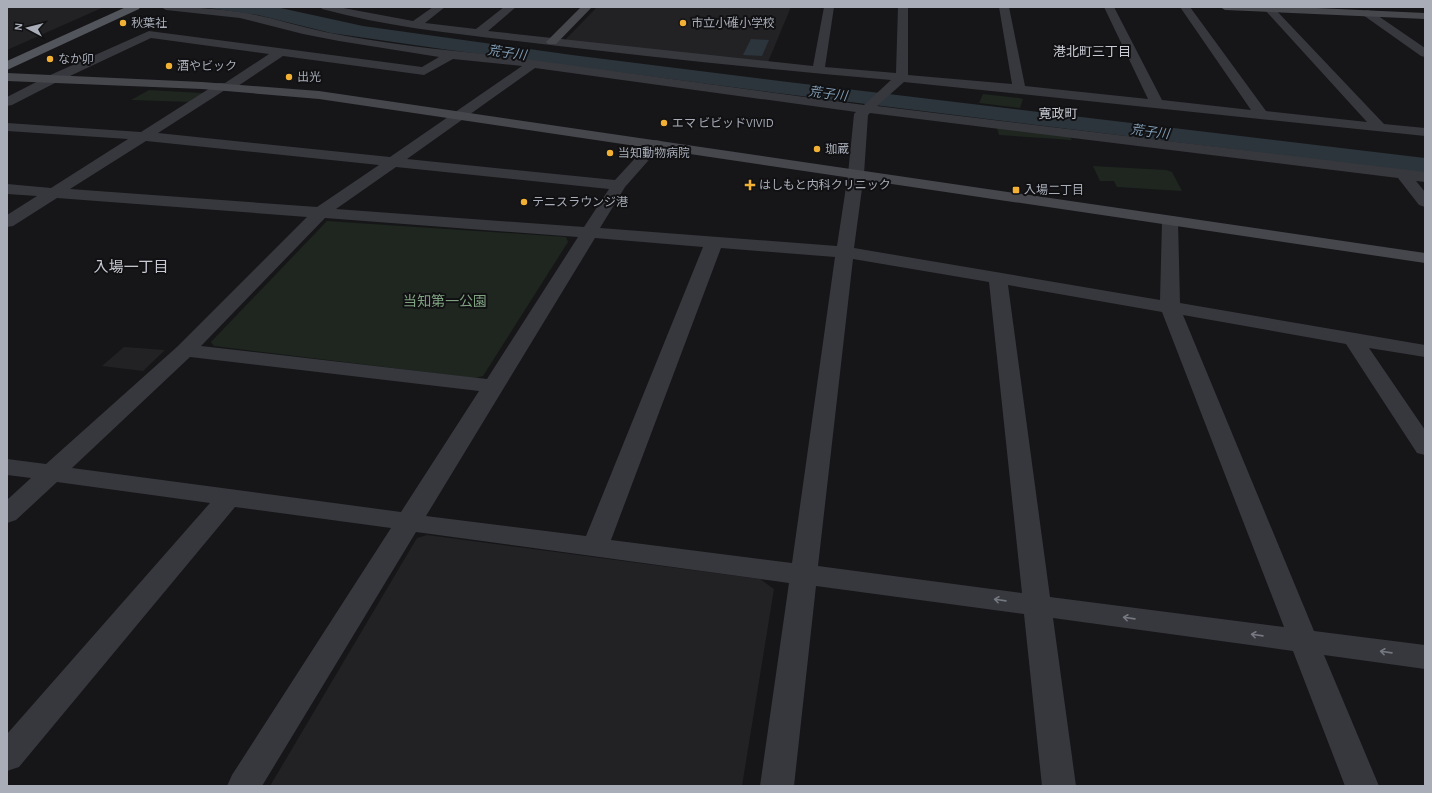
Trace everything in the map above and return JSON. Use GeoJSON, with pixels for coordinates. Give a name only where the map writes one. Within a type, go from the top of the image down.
{"type":"FeatureCollection","features":[{"type":"Feature","properties":{"kind":"main road"},"geometry":{"type":"LineString","coordinates":[[7,57],[119,7]]}},
{"type":"Feature","properties":{"kind":"main road"},"geometry":{"type":"LineString","coordinates":[[7,66],[135,7]]}},
{"type":"Feature","properties":{"kind":"street"},"geometry":{"type":"LineString","coordinates":[[166,7],[240,15],[316,34],[451,55],[874,102],[1425,177]]}},
{"type":"Feature","properties":{"kind":"street"},"geometry":{"type":"LineString","coordinates":[[326,7],[371,18],[478,34],[1157,103],[1425,132]]}},
{"type":"Feature","properties":{"kind":"street"},"geometry":{"type":"LineString","coordinates":[[415,25],[440,7]]}},
{"type":"Feature","properties":{"kind":"street"},"geometry":{"type":"LineString","coordinates":[[478,34],[511,7]]}},
{"type":"Feature","properties":{"kind":"street"},"geometry":{"type":"LineString","coordinates":[[552,42],[588,7]]}},
{"type":"Feature","properties":{"kind":"street"},"geometry":{"type":"LineString","coordinates":[[818,69],[829,7]]}},
{"type":"Feature","properties":{"kind":"street"},"geometry":{"type":"LineString","coordinates":[[778,786],[856,174],[861,114],[902,77],[903,7]]}},
{"type":"Feature","properties":{"kind":"street"},"geometry":{"type":"LineString","coordinates":[[1004,7],[1019,89]]}},
{"type":"Feature","properties":{"kind":"street"},"geometry":{"type":"LineString","coordinates":[[1109,7],[1157,103]]}},
{"type":"Feature","properties":{"kind":"street"},"geometry":{"type":"LineString","coordinates":[[1185,7],[1261,114]]}},
{"type":"Feature","properties":{"kind":"street"},"geometry":{"type":"LineString","coordinates":[[1225,7],[1425,16]]}},
{"type":"Feature","properties":{"kind":"street"},"geometry":{"type":"LineString","coordinates":[[1382,7],[1396,15]]}},
{"type":"Feature","properties":{"kind":"street"},"geometry":{"type":"LineString","coordinates":[[1269,9],[1380,127]]}},
{"type":"Feature","properties":{"kind":"street"},"geometry":{"type":"LineString","coordinates":[[1367,13],[1425,53]]}},
{"type":"Feature","properties":{"kind":"street"},"geometry":{"type":"LineString","coordinates":[[7,102],[149,34],[424,71],[451,55]]}},
{"type":"Feature","properties":{"kind":"street"},"geometry":{"type":"LineString","coordinates":[[7,222],[280,52]]}},
{"type":"Feature","properties":{"kind":"street"},"geometry":{"type":"LineString","coordinates":[[7,514],[185,350],[321,212],[533,64]]}},
{"type":"Feature","properties":{"kind":"street"},"geometry":{"type":"LineString","coordinates":[[7,77],[225,87],[319,95],[1425,258]]}},
{"type":"Feature","properties":{"kind":"street"},"geometry":{"type":"LineString","coordinates":[[7,127],[143,136],[619,185]]}},
{"type":"Feature","properties":{"kind":"street"},"geometry":{"type":"LineString","coordinates":[[244,786],[619,185],[656,144]]}},
{"type":"Feature","properties":{"kind":"street"},"geometry":{"type":"LineString","coordinates":[[1403,175],[1425,202]]}},
{"type":"Feature","properties":{"kind":"street"},"geometry":{"type":"LineString","coordinates":[[7,189],[845,252],[1425,351]]}},
{"type":"Feature","properties":{"kind":"street"},"geometry":{"type":"LineString","coordinates":[[1170,221],[1170,308],[1362,786]]}},
{"type":"Feature","properties":{"kind":"street"},"geometry":{"type":"LineString","coordinates":[[595,547],[714,242]]}},
{"type":"Feature","properties":{"kind":"street"},"geometry":{"type":"LineString","coordinates":[[998,278],[1059,786]]}},
{"type":"Feature","properties":{"kind":"street"},"geometry":{"type":"LineString","coordinates":[[1354,339],[1425,448]]}},
{"type":"Feature","properties":{"kind":"street"},"geometry":{"type":"LineString","coordinates":[[185,350],[493,386]]}},
{"type":"Feature","properties":{"kind":"street"},"geometry":{"type":"LineString","coordinates":[[7,467],[408,522],[1425,657]]}},
{"type":"Feature","properties":{"kind":"street"},"geometry":{"type":"LineString","coordinates":[[7,757],[229,498]]}},
{"type":"Feature","properties":{"kind":"shaded area"},"geometry":{"type":"Polygon","coordinates":[[[7,7],[104,7],[7,50],[7,7]]]}},
{"type":"Feature","properties":{"kind":"shaded area","name":"市立小碓小学校"},"geometry":{"type":"Polygon","coordinates":[[[597,7],[791,7],[768,62],[567,41],[566,39],[597,7]]]}},
{"type":"Feature","properties":{"kind":"shaded area"},"geometry":{"type":"Polygon","coordinates":[[[124,347],[165,350],[143,371],[102,366],[124,347]]]}},
{"type":"Feature","properties":{"kind":"shaded area"},"geometry":{"type":"Polygon","coordinates":[[[427,535],[760,579],[774,589],[742,786],[270,786],[417,538],[427,535]]]}},
{"type":"Feature","properties":{"kind":"green space"},"geometry":{"type":"Polygon","coordinates":[[[149,90],[204,94],[191,102],[131,100],[149,90]]]}},
{"type":"Feature","properties":{"kind":"green space"},"geometry":{"type":"Polygon","coordinates":[[[983,94],[1023,99],[1020,108],[979,103],[983,94]]]}},
{"type":"Feature","properties":{"kind":"green space"},"geometry":{"type":"Polygon","coordinates":[[[997,128],[1070,137],[1072,140],[999,135],[997,128]]]}},
{"type":"Feature","properties":{"kind":"green space"},"geometry":{"type":"Polygon","coordinates":[[[1093,166],[1166,170],[1172,172],[1182,191],[1117,187],[1114,181],[1100,181],[1093,166]]]}},
{"type":"Feature","properties":{"kind":"green space","name":"当知第一公園"},"geometry":{"type":"Polygon","coordinates":[[[327,221],[566,237],[568,242],[483,376],[475,378],[214,346],[211,342],[327,221]]]}},
{"type":"Feature","properties":{"kind":"water","name":"荒子川"},"geometry":{"type":"Polygon","coordinates":[[[202,7],[276,7],[363,26],[572,55],[1425,158],[1425,173],[777,93],[442,49],[331,33],[258,15],[202,7]]]}},
{"type":"Feature","properties":{"kind":"water"},"geometry":{"type":"Polygon","coordinates":[[[751,39],[769,40],[762,56],[743,55],[751,39]]]}},
{"type":"Feature","properties":{"kind":"place","name":"秋葉社"},"geometry":{"type":"Point","coordinates":[123,23]}},
{"type":"Feature","properties":{"kind":"place","name":"市立小碓小学校"},"geometry":{"type":"Point","coordinates":[683,23]}},
{"type":"Feature","properties":{"kind":"place","name":"なか卯"},"geometry":{"type":"Point","coordinates":[50,59]}},
{"type":"Feature","properties":{"kind":"place","name":"酒やビック"},"geometry":{"type":"Point","coordinates":[169,66]}},
{"type":"Feature","properties":{"kind":"place","name":"出光"},"geometry":{"type":"Point","coordinates":[289,77]}},
{"type":"Feature","properties":{"kind":"place","name":"エマ ビビッドVIVID"},"geometry":{"type":"Point","coordinates":[664,123]}},
{"type":"Feature","properties":{"kind":"place","name":"珈蔵"},"geometry":{"type":"Point","coordinates":[817,149]}},
{"type":"Feature","properties":{"kind":"place","name":"当知動物病院"},"geometry":{"type":"Point","coordinates":[610,153]}},
{"type":"Feature","properties":{"kind":"place","name":"はしもと内科クリニック"},"geometry":{"type":"Point","coordinates":[750,185]}},
{"type":"Feature","properties":{"kind":"place","name":"入場二丁目"},"geometry":{"type":"Point","coordinates":[1016,190]}},
{"type":"Feature","properties":{"kind":"place","name":"テニスラウンジ港"},"geometry":{"type":"Point","coordinates":[524,202]}},
{"type":"Feature","properties":{"kind":"district","name":"港北町三丁目"},"geometry":{"type":"Point","coordinates":[1092,51]}},
{"type":"Feature","properties":{"kind":"district","name":"寛政町"},"geometry":{"type":"Point","coordinates":[1058,113]}},
{"type":"Feature","properties":{"kind":"district","name":"入場一丁目"},"geometry":{"type":"Point","coordinates":[131,267]}}]}
